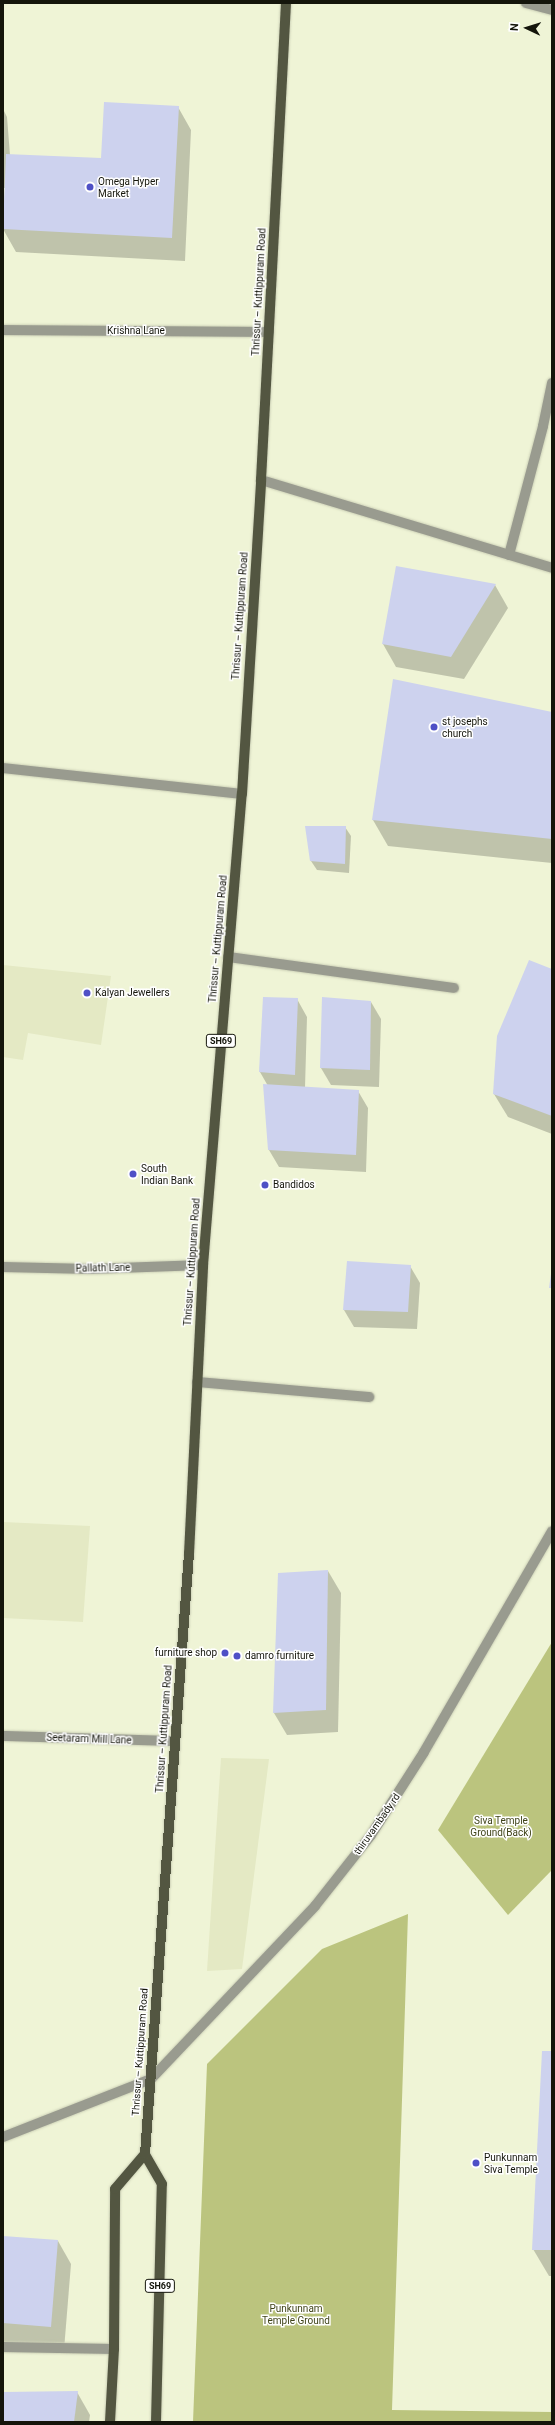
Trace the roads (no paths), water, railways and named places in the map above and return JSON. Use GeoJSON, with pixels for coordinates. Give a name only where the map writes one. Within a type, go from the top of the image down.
{"type":"FeatureCollection","features":[{"type":"Feature","properties":{"kind":"main road","name":"Thrissur – Kuttippuram Road"},"geometry":{"type":"LineString","coordinates":[[145,2154],[195,1448],[203,1265],[242,794],[252,603],[261,480],[286,3]]}},
{"type":"Feature","properties":{"kind":"main road"},"geometry":{"type":"LineString","coordinates":[[110,2422],[114,2349],[115,2189],[145,2154]]}},
{"type":"Feature","properties":{"kind":"main road","name":"SH69"},"geometry":{"type":"LineString","coordinates":[[145,2154],[162,2184],[156,2422]]}},
{"type":"Feature","properties":{"kind":"street"},"geometry":{"type":"LineString","coordinates":[[526,3],[552,10]]}},
{"type":"Feature","properties":{"kind":"street","name":"Krishna Lane"},"geometry":{"type":"LineString","coordinates":[[3,330],[269,332]]}},
{"type":"Feature","properties":{"kind":"street"},"geometry":{"type":"LineString","coordinates":[[509,555],[543,426],[552,384]]}},
{"type":"Feature","properties":{"kind":"street"},"geometry":{"type":"LineString","coordinates":[[261,480],[552,568]]}},
{"type":"Feature","properties":{"kind":"street"},"geometry":{"type":"LineString","coordinates":[[3,768],[242,794]]}},
{"type":"Feature","properties":{"kind":"street"},"geometry":{"type":"LineString","coordinates":[[228,958],[454,988]]}},
{"type":"Feature","properties":{"kind":"street","name":"Pallath Lane"},"geometry":{"type":"LineString","coordinates":[[3,1267],[90,1269],[203,1265]]}},
{"type":"Feature","properties":{"kind":"street"},"geometry":{"type":"LineString","coordinates":[[197,1382],[369,1398]]}},
{"type":"Feature","properties":{"kind":"street","name":"thiruvambady rd"},"geometry":{"type":"LineString","coordinates":[[151,2079],[314,1906],[371,1835],[424,1752],[552,1531]]}},
{"type":"Feature","properties":{"kind":"street","name":"Seetaram Mill Lane"},"geometry":{"type":"LineString","coordinates":[[3,1736],[175,1741]]}},
{"type":"Feature","properties":{"kind":"street"},"geometry":{"type":"LineString","coordinates":[[3,2137],[151,2079]]}},
{"type":"Feature","properties":{"kind":"street"},"geometry":{"type":"LineString","coordinates":[[3,2347],[114,2349]]}},
{"type":"Feature","properties":{"kind":"place","name":"Omega Hyper Market"},"geometry":{"type":"Point","coordinates":[90,187]}},
{"type":"Feature","properties":{"kind":"place","name":"st josephs church"},"geometry":{"type":"Point","coordinates":[434,727]}},
{"type":"Feature","properties":{"kind":"place","name":"Kalyan Jewellers"},"geometry":{"type":"Point","coordinates":[87,993]}},
{"type":"Feature","properties":{"kind":"place","name":"South Indian Bank"},"geometry":{"type":"Point","coordinates":[133,1174]}},
{"type":"Feature","properties":{"kind":"place","name":"Bandidos"},"geometry":{"type":"Point","coordinates":[265,1185]}},
{"type":"Feature","properties":{"kind":"place","name":"furniture shop"},"geometry":{"type":"Point","coordinates":[225,1653]}},
{"type":"Feature","properties":{"kind":"place","name":"damro furniture"},"geometry":{"type":"Point","coordinates":[237,1656]}},
{"type":"Feature","properties":{"kind":"place","name":"Punkunnam Siva Temple"},"geometry":{"type":"Point","coordinates":[476,2163]}},
{"type":"Feature","properties":{"kind":"park label","name":"Siva Temple Ground(Back)"},"geometry":{"type":"Point","coordinates":[501,1826]}},
{"type":"Feature","properties":{"kind":"park label","name":"Punkunnam Temple Ground"},"geometry":{"type":"Point","coordinates":[296,2314]}}]}
